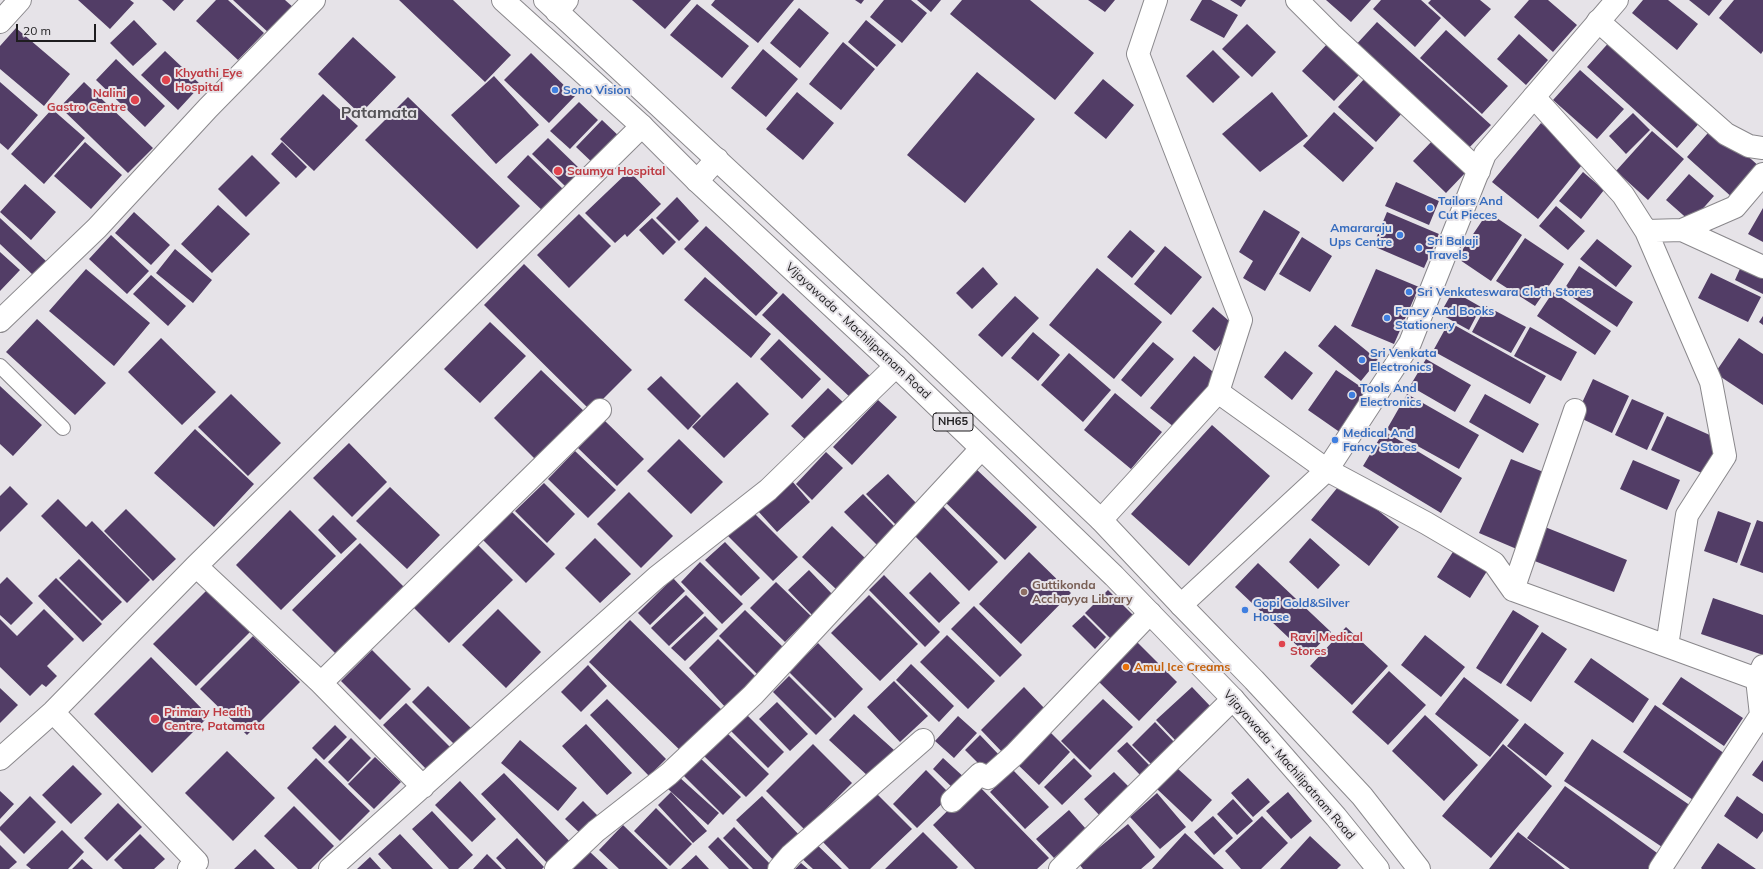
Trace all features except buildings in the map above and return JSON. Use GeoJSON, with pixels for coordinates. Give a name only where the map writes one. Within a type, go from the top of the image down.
{"type":"FeatureCollection","features":[{"type":"Feature","properties":{"kind":"main road"},"geometry":{"type":"LineString","coordinates":[[0,22],[20,0]]}},
{"type":"Feature","properties":{"kind":"main road"},"geometry":{"type":"LineString","coordinates":[[0,321],[97,228],[208,108],[314,0]]}},
{"type":"Feature","properties":{"kind":"main road","name":"Vijayawada - Machilipatnam Road"},"geometry":{"type":"LineString","coordinates":[[503,0],[642,126],[697,181],[896,366],[1114,576],[1233,699],[1336,817],[1378,869]]}},
{"type":"Feature","properties":{"kind":"main road"},"geometry":{"type":"LineString","coordinates":[[1101,520],[1218,392],[1241,320],[1138,54],[1156,0]]}},
{"type":"Feature","properties":{"kind":"main road"},"geometry":{"type":"LineString","coordinates":[[1297,0],[1331,34],[1479,171]]}},
{"type":"Feature","properties":{"kind":"main road"},"geometry":{"type":"LineString","coordinates":[[1181,605],[1327,470],[1410,343],[1485,154],[1617,0]]}},
{"type":"Feature","properties":{"kind":"main road","name":"NH65"},"geometry":{"type":"LineString","coordinates":[[556,4],[717,159],[1101,520],[1254,680],[1362,796],[1419,869]]}},
{"type":"Feature","properties":{"kind":"main road"},"geometry":{"type":"LineString","coordinates":[[1598,22],[1726,134],[1749,146],[1763,148]]}},
{"type":"Feature","properties":{"kind":"main road"},"geometry":{"type":"LineString","coordinates":[[1534,97],[1623,195],[1646,231],[1711,382],[1725,456],[1686,515],[1667,646]]}},
{"type":"Feature","properties":{"kind":"main road"},"geometry":{"type":"LineString","coordinates":[[0,759],[53,712],[196,566],[642,126]]}},
{"type":"Feature","properties":{"kind":"main road"},"geometry":{"type":"LineString","coordinates":[[697,181],[717,159]]}},
{"type":"Feature","properties":{"kind":"main road"},"geometry":{"type":"LineString","coordinates":[[1646,231],[1682,230],[1735,207],[1763,174]]}},
{"type":"Feature","properties":{"kind":"main road"},"geometry":{"type":"LineString","coordinates":[[1682,230],[1763,267]]}},
{"type":"Feature","properties":{"kind":"main road"},"geometry":{"type":"LineString","coordinates":[[330,869],[657,578],[768,490],[896,366]]}},
{"type":"Feature","properties":{"kind":"main road"},"geometry":{"type":"LineString","coordinates":[[1218,392],[1327,470],[1426,523],[1494,563],[1513,590],[1667,646],[1760,672],[1761,715],[1660,869]]}},
{"type":"Feature","properties":{"kind":"main road"},"geometry":{"type":"LineString","coordinates":[[320,683],[600,410]]}},
{"type":"Feature","properties":{"kind":"main road"},"geometry":{"type":"LineString","coordinates":[[1513,590],[1575,410]]}},
{"type":"Feature","properties":{"kind":"main road"},"geometry":{"type":"LineString","coordinates":[[556,869],[596,831],[669,774],[754,695],[981,449]]}},
{"type":"Feature","properties":{"kind":"main road"},"geometry":{"type":"LineString","coordinates":[[196,566],[320,683],[423,787]]}},
{"type":"Feature","properties":{"kind":"main road"},"geometry":{"type":"LineString","coordinates":[[952,801],[980,774],[988,778],[1014,755],[1150,613]]}},
{"type":"Feature","properties":{"kind":"main road"},"geometry":{"type":"LineString","coordinates":[[1060,869],[1233,699]]}},
{"type":"Feature","properties":{"kind":"main road"},"geometry":{"type":"LineString","coordinates":[[53,712],[197,862],[189,869]]}},
{"type":"Feature","properties":{"kind":"main road"},"geometry":{"type":"LineString","coordinates":[[779,869],[791,855],[923,740]]}},
{"type":"Feature","properties":{"kind":"lane"},"geometry":{"type":"LineString","coordinates":[[0,366],[63,428]]}},
{"type":"Feature","properties":{"kind":"place","name":"Khyathi Eye Hospital"},"geometry":{"type":"Point","coordinates":[166,80]}},
{"type":"Feature","properties":{"kind":"place","name":"Sono Vision"},"geometry":{"type":"Point","coordinates":[555,90]}},
{"type":"Feature","properties":{"kind":"place","name":"Nalini Gastro Centre"},"geometry":{"type":"Point","coordinates":[135,100]}},
{"type":"Feature","properties":{"kind":"place","name":"Saumya Hospital"},"geometry":{"type":"Point","coordinates":[558,171]}},
{"type":"Feature","properties":{"kind":"place","name":"Tailors And Cut Pieces"},"geometry":{"type":"Point","coordinates":[1430,208]}},
{"type":"Feature","properties":{"kind":"place","name":"Amararaju Ups Centre"},"geometry":{"type":"Point","coordinates":[1400,235]}},
{"type":"Feature","properties":{"kind":"place","name":"Sri Balaji Travels"},"geometry":{"type":"Point","coordinates":[1419,248]}},
{"type":"Feature","properties":{"kind":"place","name":"Sri Venkateswara Cloth Stores"},"geometry":{"type":"Point","coordinates":[1409,292]}},
{"type":"Feature","properties":{"kind":"place","name":"Fancy And Books Stationery"},"geometry":{"type":"Point","coordinates":[1387,318]}},
{"type":"Feature","properties":{"kind":"place","name":"Sri Venkata Electronics"},"geometry":{"type":"Point","coordinates":[1362,360]}},
{"type":"Feature","properties":{"kind":"place","name":"Tools And Electronics"},"geometry":{"type":"Point","coordinates":[1352,395]}},
{"type":"Feature","properties":{"kind":"place","name":"Medical And Fancy Stores"},"geometry":{"type":"Point","coordinates":[1335,440]}},
{"type":"Feature","properties":{"kind":"place","name":"Guttikonda Acchayya Library"},"geometry":{"type":"Point","coordinates":[1024,592]}},
{"type":"Feature","properties":{"kind":"place","name":"Gopi Gold&Silver House"},"geometry":{"type":"Point","coordinates":[1245,610]}},
{"type":"Feature","properties":{"kind":"place","name":"Ravi Medical Stores"},"geometry":{"type":"Point","coordinates":[1282,644]}},
{"type":"Feature","properties":{"kind":"place","name":"Amul Ice Creams"},"geometry":{"type":"Point","coordinates":[1126,667]}},
{"type":"Feature","properties":{"kind":"place","name":"Primary Health Centre, Patamata"},"geometry":{"type":"Point","coordinates":[155,719]}},
{"type":"Feature","properties":{"kind":"district","name":"Patamata"},"geometry":{"type":"Point","coordinates":[379,113]}}]}
